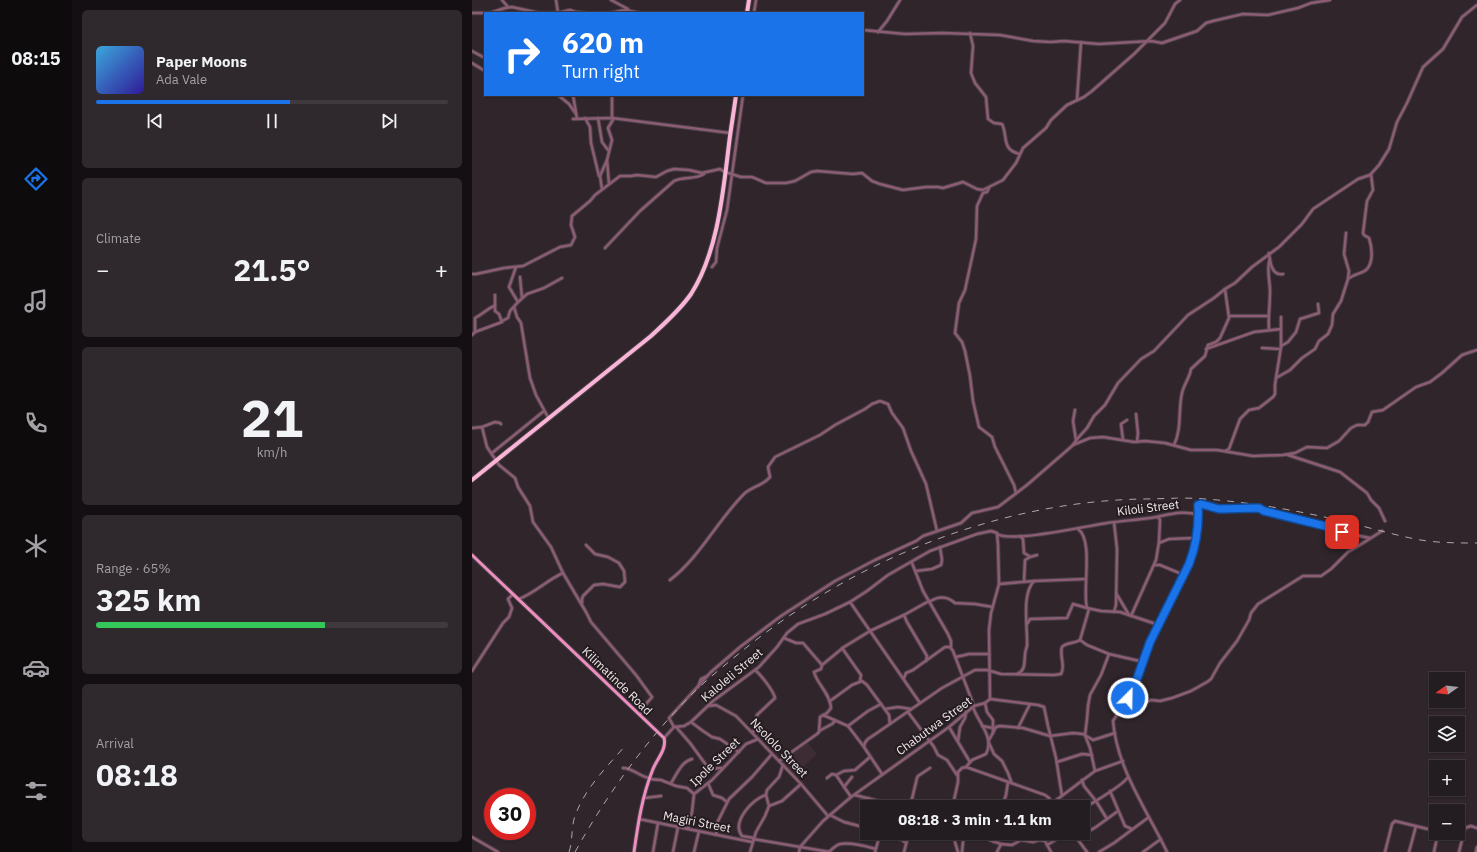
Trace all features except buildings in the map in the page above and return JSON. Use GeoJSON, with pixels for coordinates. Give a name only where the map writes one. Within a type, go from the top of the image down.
{"type":"FeatureCollection","features":[{"type":"Feature","properties":{"kind":"highway"},"geometry":{"type":"LineString","coordinates":[[747,12],[749,0]]}},
{"type":"Feature","properties":{"kind":"highway"},"geometry":{"type":"LineString","coordinates":[[472,480],[651,336],[671,318],[688,298],[704,270],[713,242],[736,96]]}},
{"type":"Feature","properties":{"kind":"main road","name":"Kilimatinde Road"},"geometry":{"type":"LineString","coordinates":[[472,555],[664,738]]}},
{"type":"Feature","properties":{"kind":"main road"},"geometry":{"type":"LineString","coordinates":[[634,852],[644,798],[650,778],[664,747],[664,738]]}},
{"type":"Feature","properties":{"kind":"street"},"geometry":{"type":"LineString","coordinates":[[502,0],[508,7]]}},
{"type":"Feature","properties":{"kind":"street"},"geometry":{"type":"LineString","coordinates":[[556,0],[558,12]]}},
{"type":"Feature","properties":{"kind":"street"},"geometry":{"type":"LineString","coordinates":[[611,0],[630,11]]}},
{"type":"Feature","properties":{"kind":"street"},"geometry":{"type":"LineString","coordinates":[[754,12],[756,0]]}},
{"type":"Feature","properties":{"kind":"street"},"geometry":{"type":"LineString","coordinates":[[878,32],[900,0]]}},
{"type":"Feature","properties":{"kind":"street"},"geometry":{"type":"LineString","coordinates":[[1016,493],[1014,485],[995,447],[992,437],[979,427],[965,351],[962,342],[955,333],[959,303],[965,290],[976,239],[977,206],[982,194],[1005,178],[1016,163],[1024,147],[1044,129],[1064,107],[1092,91],[1134,54],[1165,23],[1175,4],[1180,0]]}},
{"type":"Feature","properties":{"kind":"street"},"geometry":{"type":"LineString","coordinates":[[864,30],[910,34],[970,33],[1005,35],[1033,41],[1052,42],[1064,40],[1099,44],[1145,42],[1163,43],[1198,30],[1209,22],[1250,14],[1268,15],[1298,8],[1311,3],[1330,0]]}},
{"type":"Feature","properties":{"kind":"street"},"geometry":{"type":"LineString","coordinates":[[1072,446],[1086,430],[1094,416],[1105,405],[1118,383],[1140,360],[1154,351],[1188,315],[1218,296],[1225,289],[1235,284],[1252,267],[1279,247],[1297,230],[1313,209],[1358,180],[1371,174],[1381,162],[1389,148],[1397,122],[1423,67],[1444,49],[1462,17],[1477,5]]}},
{"type":"Feature","properties":{"kind":"street"},"geometry":{"type":"LineString","coordinates":[[493,12],[508,7],[514,7],[534,12]]}},
{"type":"Feature","properties":{"kind":"street"},"geometry":{"type":"LineString","coordinates":[[561,12],[568,10],[577,12]]}},
{"type":"Feature","properties":{"kind":"street"},"geometry":{"type":"LineString","coordinates":[[615,12],[625,10],[635,12]]}},
{"type":"Feature","properties":{"kind":"street"},"geometry":{"type":"LineString","coordinates":[[472,13],[484,13]]}},
{"type":"Feature","properties":{"kind":"street"},"geometry":{"type":"LineString","coordinates":[[970,33],[973,46],[971,73],[974,81],[986,97],[988,119],[994,123],[1002,124],[1005,129],[1006,142],[1009,148],[1013,152],[1020,154]]}},
{"type":"Feature","properties":{"kind":"street"},"geometry":{"type":"LineString","coordinates":[[1077,100],[1081,42]]}},
{"type":"Feature","properties":{"kind":"street"},"geometry":{"type":"LineString","coordinates":[[472,52],[484,58]]}},
{"type":"Feature","properties":{"kind":"street"},"geometry":{"type":"LineString","coordinates":[[472,63],[484,70]]}},
{"type":"Feature","properties":{"kind":"street"},"geometry":{"type":"LineString","coordinates":[[559,96],[569,104],[576,114]]}},
{"type":"Feature","properties":{"kind":"street"},"geometry":{"type":"LineString","coordinates":[[573,96],[576,114],[575,119],[613,118],[730,133]]}},
{"type":"Feature","properties":{"kind":"street"},"geometry":{"type":"LineString","coordinates":[[600,178],[607,160],[612,140],[608,128],[613,118],[612,96]]}},
{"type":"Feature","properties":{"kind":"street"},"geometry":{"type":"LineString","coordinates":[[712,267],[716,262],[717,248],[726,210],[743,96]]}},
{"type":"Feature","properties":{"kind":"street"},"geometry":{"type":"LineString","coordinates":[[585,118],[590,128],[591,142],[602,190]]}},
{"type":"Feature","properties":{"kind":"street"},"geometry":{"type":"LineString","coordinates":[[598,118],[602,142],[609,151]]}},
{"type":"Feature","properties":{"kind":"street"},"geometry":{"type":"LineString","coordinates":[[607,160],[609,184]]}},
{"type":"Feature","properties":{"kind":"street"},"geometry":{"type":"LineString","coordinates":[[472,274],[524,265],[560,247],[571,246],[575,238],[571,224],[572,216],[618,177],[623,175],[640,175],[656,177],[667,171],[676,169],[706,173]]}},
{"type":"Feature","properties":{"kind":"street"},"geometry":{"type":"LineString","coordinates":[[605,248],[640,212],[674,181],[678,179],[698,177],[720,169],[744,178],[753,178],[766,183],[786,183],[795,181],[815,171],[862,174],[872,181],[903,190],[923,187],[943,188],[963,182],[979,190],[990,188]]}},
{"type":"Feature","properties":{"kind":"street"},"geometry":{"type":"LineString","coordinates":[[1348,279],[1367,269],[1371,259],[1370,239],[1362,233],[1367,201],[1373,190],[1371,174]]}},
{"type":"Feature","properties":{"kind":"street"},"geometry":{"type":"LineString","coordinates":[[1276,378],[1290,370],[1301,359],[1315,349],[1319,341],[1328,334],[1332,325],[1333,316],[1346,291],[1349,271],[1344,257],[1344,242],[1346,233]]}},
{"type":"Feature","properties":{"kind":"street"},"geometry":{"type":"LineString","coordinates":[[1269,330],[1268,316],[1270,292],[1268,263],[1270,253]]}},
{"type":"Feature","properties":{"kind":"street"},"geometry":{"type":"LineString","coordinates":[[1270,259],[1275,273],[1280,275],[1283,274]]}},
{"type":"Feature","properties":{"kind":"street"},"geometry":{"type":"LineString","coordinates":[[516,267],[509,286],[518,302]]}},
{"type":"Feature","properties":{"kind":"street"},"geometry":{"type":"LineString","coordinates":[[507,268],[513,275]]}},
{"type":"Feature","properties":{"kind":"street"},"geometry":{"type":"LineString","coordinates":[[472,277],[476,274]]}},
{"type":"Feature","properties":{"kind":"street"},"geometry":{"type":"LineString","coordinates":[[520,277],[522,298]]}},
{"type":"Feature","properties":{"kind":"street"},"geometry":{"type":"LineString","coordinates":[[473,334],[508,318],[510,311],[522,298],[531,292],[544,288],[562,278]]}},
{"type":"Feature","properties":{"kind":"street"},"geometry":{"type":"LineString","coordinates":[[1174,445],[1179,431],[1179,405],[1182,392],[1191,369],[1205,356],[1208,345],[1216,342],[1220,338],[1229,316],[1225,289]]}},
{"type":"Feature","properties":{"kind":"street"},"geometry":{"type":"LineString","coordinates":[[495,295],[495,311],[502,321]]}},
{"type":"Feature","properties":{"kind":"street"},"geometry":{"type":"LineString","coordinates":[[1262,348],[1280,347],[1288,342],[1296,332],[1300,319],[1319,312],[1318,304]]}},
{"type":"Feature","properties":{"kind":"street"},"geometry":{"type":"LineString","coordinates":[[473,334],[476,318],[483,314],[486,309],[494,306]]}},
{"type":"Feature","properties":{"kind":"street"},"geometry":{"type":"LineString","coordinates":[[514,307],[517,317],[521,323],[530,378],[549,419]]}},
{"type":"Feature","properties":{"kind":"street"},"geometry":{"type":"LineString","coordinates":[[1229,316],[1268,316]]}},
{"type":"Feature","properties":{"kind":"street"},"geometry":{"type":"LineString","coordinates":[[1225,451],[1229,449],[1240,419],[1249,410],[1259,408],[1274,397],[1274,385],[1280,347],[1281,317]]}},
{"type":"Feature","properties":{"kind":"street"},"geometry":{"type":"LineString","coordinates":[[1206,349],[1245,335],[1281,329]]}},
{"type":"Feature","properties":{"kind":"street"},"geometry":{"type":"LineString","coordinates":[[722,768],[708,769],[690,743],[669,718],[708,676],[764,628],[822,589],[874,560],[916,541],[923,536],[961,523],[972,514],[998,507],[1072,446],[1090,438],[1100,437],[1137,442],[1156,442],[1191,450],[1225,451],[1233,454],[1253,456],[1299,452],[1307,447],[1329,447],[1340,440],[1351,428],[1356,425],[1362,426],[1366,424],[1372,412],[1382,410],[1416,387],[1430,382],[1442,374],[1462,355],[1477,350]]}},
{"type":"Feature","properties":{"kind":"street"},"geometry":{"type":"LineString","coordinates":[[670,580],[697,553],[721,520],[743,495],[768,480],[770,477],[768,467],[775,457],[820,435],[865,410],[870,405],[880,401],[888,404],[892,413],[903,428],[911,451],[926,484],[937,531]]}},
{"type":"Feature","properties":{"kind":"street"},"geometry":{"type":"LineString","coordinates":[[1075,410],[1073,421],[1076,440]]}},
{"type":"Feature","properties":{"kind":"street"},"geometry":{"type":"LineString","coordinates":[[492,454],[544,411]]}},
{"type":"Feature","properties":{"kind":"street"},"geometry":{"type":"LineString","coordinates":[[1136,414],[1138,433],[1137,442]]}},
{"type":"Feature","properties":{"kind":"street"},"geometry":{"type":"LineString","coordinates":[[1123,440],[1121,424],[1128,420]]}},
{"type":"Feature","properties":{"kind":"street"},"geometry":{"type":"LineString","coordinates":[[472,428],[482,427],[496,422],[501,424]]}},
{"type":"Feature","properties":{"kind":"street"},"geometry":{"type":"LineString","coordinates":[[482,427],[485,443],[496,461],[515,478],[520,490],[530,506],[533,522],[551,547],[563,573],[592,624],[636,675],[652,697],[640,715]]}},
{"type":"Feature","properties":{"kind":"street"},"geometry":{"type":"LineString","coordinates":[[1287,454],[1340,472],[1352,483],[1367,493],[1380,510],[1385,521]]}},
{"type":"Feature","properties":{"kind":"street"},"geometry":{"type":"LineString","coordinates":[[1167,852],[1128,776],[1115,733],[1113,721],[1133,690],[1150,642],[1191,559],[1198,516],[1198,506],[1201,504],[1219,509],[1258,508],[1264,511],[1329,527],[1350,534],[1371,538]]}},
{"type":"Feature","properties":{"kind":"street","name":"Kiloli Street"},"geometry":{"type":"LineString","coordinates":[[997,534],[1005,537],[1020,536],[1078,529],[1114,522],[1185,512],[1198,516]]}},
{"type":"Feature","properties":{"kind":"street"},"geometry":{"type":"LineString","coordinates":[[1130,615],[1157,557],[1160,520],[1158,517]]}},
{"type":"Feature","properties":{"kind":"street"},"geometry":{"type":"LineString","coordinates":[[1114,522],[1117,549],[1116,608],[1114,612]]}},
{"type":"Feature","properties":{"kind":"street"},"geometry":{"type":"LineString","coordinates":[[1078,529],[1083,533],[1086,552],[1088,609],[1080,640]]}},
{"type":"Feature","properties":{"kind":"street"},"geometry":{"type":"LineString","coordinates":[[920,703],[850,602],[888,576],[912,563],[917,558],[940,547],[981,533],[994,531],[997,534]]}},
{"type":"Feature","properties":{"kind":"street"},"geometry":{"type":"LineString","coordinates":[[1121,708],[1140,706],[1151,700],[1160,701],[1172,698],[1192,691],[1207,682],[1212,678],[1220,663],[1237,641],[1249,620],[1251,613],[1258,604],[1271,595],[1282,591],[1303,576],[1321,576],[1332,568],[1346,553],[1382,531]]}},
{"type":"Feature","properties":{"kind":"street","name":"Chabutwa Street"},"geometry":{"type":"LineString","coordinates":[[800,847],[829,816],[851,797],[949,727],[973,706],[985,703],[990,699],[989,630],[999,584],[997,534]]}},
{"type":"Feature","properties":{"kind":"street"},"geometry":{"type":"LineString","coordinates":[[1020,536],[1023,539],[1024,554],[1025,556],[1030,557]]}},
{"type":"Feature","properties":{"kind":"street"},"geometry":{"type":"LineString","coordinates":[[1159,543],[1170,539],[1195,538]]}},
{"type":"Feature","properties":{"kind":"street"},"geometry":{"type":"LineString","coordinates":[[582,604],[583,596],[594,585],[603,584],[620,587],[625,582],[624,571],[619,563],[608,557],[595,554],[586,545]]}},
{"type":"Feature","properties":{"kind":"street"},"geometry":{"type":"LineString","coordinates":[[916,571],[932,569],[941,565],[942,560],[940,547]]}},
{"type":"Feature","properties":{"kind":"street"},"geometry":{"type":"LineString","coordinates":[[1024,582],[1025,560],[1037,555]]}},
{"type":"Feature","properties":{"kind":"street"},"geometry":{"type":"LineString","coordinates":[[912,563],[920,585],[948,634],[951,641],[951,648],[956,657],[973,706],[994,754],[1003,762],[1008,773],[1011,781],[1004,800]]}},
{"type":"Feature","properties":{"kind":"street"},"geometry":{"type":"LineString","coordinates":[[1154,565],[1160,565],[1184,575]]}},
{"type":"Feature","properties":{"kind":"street"},"geometry":{"type":"LineString","coordinates":[[519,599],[532,593],[551,579],[563,573]]}},
{"type":"Feature","properties":{"kind":"street"},"geometry":{"type":"LineString","coordinates":[[999,584],[1086,579]]}},
{"type":"Feature","properties":{"kind":"street"},"geometry":{"type":"LineString","coordinates":[[1016,674],[1022,671],[1024,667],[1027,646],[1027,599],[1031,584],[1034,581]]}},
{"type":"Feature","properties":{"kind":"street"},"geometry":{"type":"LineString","coordinates":[[1116,593],[1130,615]]}},
{"type":"Feature","properties":{"kind":"street"},"geometry":{"type":"LineString","coordinates":[[472,671],[503,623],[509,617],[512,608],[508,598],[513,594]]}},
{"type":"Feature","properties":{"kind":"street"},"geometry":{"type":"LineString","coordinates":[[819,732],[820,719],[830,708],[830,701],[824,688],[814,673],[842,648],[870,631],[929,601],[947,598],[954,603],[993,606]]}},
{"type":"Feature","properties":{"kind":"street","name":"Kaloleli Street"},"geometry":{"type":"LineString","coordinates":[[664,738],[676,727],[691,722],[708,706],[755,670],[771,655],[790,630],[798,624],[825,614],[850,602]]}},
{"type":"Feature","properties":{"kind":"street"},"geometry":{"type":"LineString","coordinates":[[1026,625],[1030,619],[1035,618],[1067,618],[1073,604],[1088,609],[1130,615],[1159,625]]}},
{"type":"Feature","properties":{"kind":"street"},"geometry":{"type":"LineString","coordinates":[[904,615],[927,656],[926,661]]}},
{"type":"Feature","properties":{"kind":"street"},"geometry":{"type":"LineString","coordinates":[[784,638],[796,643],[803,643],[822,665]]}},
{"type":"Feature","properties":{"kind":"street"},"geometry":{"type":"LineString","coordinates":[[1080,640],[1087,645],[1109,654],[1144,662]]}},
{"type":"Feature","properties":{"kind":"street"},"geometry":{"type":"LineString","coordinates":[[864,747],[867,739],[920,703],[963,676],[976,670],[990,671],[1001,674],[1061,674],[1064,669],[1061,656],[1062,647],[1080,640]]}},
{"type":"Feature","properties":{"kind":"street"},"geometry":{"type":"LineString","coordinates":[[898,670],[906,673],[913,670],[945,647],[951,648]]}},
{"type":"Feature","properties":{"kind":"street"},"geometry":{"type":"LineString","coordinates":[[842,648],[861,675],[860,681]]}},
{"type":"Feature","properties":{"kind":"street"},"geometry":{"type":"LineString","coordinates":[[956,657],[970,654],[989,654]]}},
{"type":"Feature","properties":{"kind":"street"},"geometry":{"type":"LineString","coordinates":[[1095,770],[1092,755],[1085,735],[1089,700],[1109,654]]}},
{"type":"Feature","properties":{"kind":"street"},"geometry":{"type":"LineString","coordinates":[[927,656],[932,657]]}},
{"type":"Feature","properties":{"kind":"street"},"geometry":{"type":"LineString","coordinates":[[753,733],[757,715],[775,698],[764,679],[755,670]]}},
{"type":"Feature","properties":{"kind":"street"},"geometry":{"type":"LineString","coordinates":[[904,679],[906,673]]}},
{"type":"Feature","properties":{"kind":"street"},"geometry":{"type":"LineString","coordinates":[[830,701],[860,681]]}},
{"type":"Feature","properties":{"kind":"street"},"geometry":{"type":"LineString","coordinates":[[860,681],[867,685],[884,709],[895,720]]}},
{"type":"Feature","properties":{"kind":"street"},"geometry":{"type":"LineString","coordinates":[[990,699],[1044,707],[1057,762],[1062,796]]}},
{"type":"Feature","properties":{"kind":"street"},"geometry":{"type":"LineString","coordinates":[[985,703],[987,712],[993,720],[994,733]]}},
{"type":"Feature","properties":{"kind":"street"},"geometry":{"type":"LineString","coordinates":[[848,726],[868,711],[881,704]]}},
{"type":"Feature","properties":{"kind":"street"},"geometry":{"type":"LineString","coordinates":[[1018,728],[1030,704]]}},
{"type":"Feature","properties":{"kind":"street","name":"Nsololo Street"},"geometry":{"type":"LineString","coordinates":[[708,706],[716,705],[736,716],[801,784],[829,816]]}},
{"type":"Feature","properties":{"kind":"street"},"geometry":{"type":"LineString","coordinates":[[884,709],[898,707],[913,709]]}},
{"type":"Feature","properties":{"kind":"street"},"geometry":{"type":"LineString","coordinates":[[908,712],[938,755],[947,760],[957,775],[958,787],[954,800]]}},
{"type":"Feature","properties":{"kind":"street"},"geometry":{"type":"LineString","coordinates":[[958,741],[960,727],[965,718],[966,712]]}},
{"type":"Feature","properties":{"kind":"street"},"geometry":{"type":"LineString","coordinates":[[823,715],[848,726],[882,774]]}},
{"type":"Feature","properties":{"kind":"street"},"geometry":{"type":"LineString","coordinates":[[889,715],[890,724]]}},
{"type":"Feature","properties":{"kind":"street"},"geometry":{"type":"LineString","coordinates":[[779,761],[835,721]]}},
{"type":"Feature","properties":{"kind":"street"},"geometry":{"type":"LineString","coordinates":[[691,722],[712,737],[720,739],[739,752]]}},
{"type":"Feature","properties":{"kind":"street"},"geometry":{"type":"LineString","coordinates":[[982,726],[993,728]]}},
{"type":"Feature","properties":{"kind":"street"},"geometry":{"type":"LineString","coordinates":[[949,727],[963,748],[972,769]]}},
{"type":"Feature","properties":{"kind":"street"},"geometry":{"type":"LineString","coordinates":[[957,775],[960,769],[966,767],[970,762],[986,754],[989,741],[998,727],[1018,728],[1050,736],[1073,733],[1085,735],[1090,739],[1096,740],[1115,733]]}},
{"type":"Feature","properties":{"kind":"street","name":"Ipole Street"},"geometry":{"type":"LineString","coordinates":[[688,829],[694,794],[698,789],[708,783],[748,743],[758,739]]}},
{"type":"Feature","properties":{"kind":"street"},"geometry":{"type":"LineString","coordinates":[[716,835],[717,823],[730,797],[752,777],[772,754]]}},
{"type":"Feature","properties":{"kind":"street"},"geometry":{"type":"LineString","coordinates":[[1057,762],[1079,755],[1092,755]]}},
{"type":"Feature","properties":{"kind":"street"},"geometry":{"type":"LineString","coordinates":[[827,778],[832,774],[836,775],[844,771],[855,770],[870,757]]}},
{"type":"Feature","properties":{"kind":"street"},"geometry":{"type":"LineString","coordinates":[[671,783],[687,761],[692,759]]}},
{"type":"Feature","properties":{"kind":"street"},"geometry":{"type":"LineString","coordinates":[[1057,800],[1095,770],[1123,761]]}},
{"type":"Feature","properties":{"kind":"street"},"geometry":{"type":"LineString","coordinates":[[750,852],[753,840],[769,806],[766,795],[768,790],[779,777],[783,765]]}},
{"type":"Feature","properties":{"kind":"street"},"geometry":{"type":"LineString","coordinates":[[966,767],[1044,795],[1048,800]]}},
{"type":"Feature","properties":{"kind":"street"},"geometry":{"type":"LineString","coordinates":[[623,768],[630,769],[642,776],[690,789],[694,794]]}},
{"type":"Feature","properties":{"kind":"street"},"geometry":{"type":"LineString","coordinates":[[912,800],[918,776],[930,768]]}},
{"type":"Feature","properties":{"kind":"street"},"geometry":{"type":"LineString","coordinates":[[836,775],[851,797]]}},
{"type":"Feature","properties":{"kind":"street"},"geometry":{"type":"LineString","coordinates":[[1090,805],[1125,781],[1128,776]]}},
{"type":"Feature","properties":{"kind":"street"},"geometry":{"type":"LineString","coordinates":[[844,787],[852,777]]}},
{"type":"Feature","properties":{"kind":"street"},"geometry":{"type":"LineString","coordinates":[[1082,780],[1084,786],[1096,801],[1107,819]]}},
{"type":"Feature","properties":{"kind":"street"},"geometry":{"type":"LineString","coordinates":[[708,783],[713,795],[722,798],[727,802]]}},
{"type":"Feature","properties":{"kind":"street"},"geometry":{"type":"LineString","coordinates":[[769,806],[782,801],[801,784]]}},
{"type":"Feature","properties":{"kind":"street"},"geometry":{"type":"LineString","coordinates":[[1110,791],[1125,826],[1133,829]]}},
{"type":"Feature","properties":{"kind":"street"},"geometry":{"type":"LineString","coordinates":[[753,840],[742,836],[738,830],[738,825],[744,811],[761,797],[766,795]]}},
{"type":"Feature","properties":{"kind":"street"},"geometry":{"type":"LineString","coordinates":[[854,795],[877,800]]}},
{"type":"Feature","properties":{"kind":"street"},"geometry":{"type":"LineString","coordinates":[[644,798],[661,796]]}},
{"type":"Feature","properties":{"kind":"street"},"geometry":{"type":"LineString","coordinates":[[1090,830],[1118,811]]}},
{"type":"Feature","properties":{"kind":"street"},"geometry":{"type":"LineString","coordinates":[[829,816],[860,826]]}},
{"type":"Feature","properties":{"kind":"street"},"geometry":{"type":"LineString","coordinates":[[1100,852],[1149,817]]}},
{"type":"Feature","properties":{"kind":"street","name":"Magiri Street"},"geometry":{"type":"LineString","coordinates":[[639,819],[716,835],[830,852]]}},
{"type":"Feature","properties":{"kind":"street"},"geometry":{"type":"LineString","coordinates":[[1385,852],[1394,821],[1402,821],[1429,830]]}},
{"type":"Feature","properties":{"kind":"street"},"geometry":{"type":"LineString","coordinates":[[653,852],[658,823]]}},
{"type":"Feature","properties":{"kind":"street"},"geometry":{"type":"LineString","coordinates":[[1409,852],[1416,826]]}},
{"type":"Feature","properties":{"kind":"street"},"geometry":{"type":"LineString","coordinates":[[1459,852],[1465,828],[1471,826],[1477,828]]}},
{"type":"Feature","properties":{"kind":"street"},"geometry":{"type":"LineString","coordinates":[[673,852],[678,827]]}},
{"type":"Feature","properties":{"kind":"street"},"geometry":{"type":"LineString","coordinates":[[694,852],[699,831]]}},
{"type":"Feature","properties":{"kind":"street"},"geometry":{"type":"LineString","coordinates":[[472,837],[498,852]]}},
{"type":"Feature","properties":{"kind":"street"},"geometry":{"type":"LineString","coordinates":[[1143,852],[1161,839]]}},
{"type":"Feature","properties":{"kind":"street"},"geometry":{"type":"LineString","coordinates":[[830,852],[841,844],[861,846],[875,851],[877,840]]}},
{"type":"Feature","properties":{"kind":"street"},"geometry":{"type":"LineString","coordinates":[[902,840],[906,843]]}},
{"type":"Feature","properties":{"kind":"street"},"geometry":{"type":"LineString","coordinates":[[904,852],[907,840]]}},
{"type":"Feature","properties":{"kind":"street"},"geometry":{"type":"LineString","coordinates":[[955,840],[958,852]]}},
{"type":"Feature","properties":{"kind":"street"},"geometry":{"type":"LineString","coordinates":[[962,852],[963,840]]}},
{"type":"Feature","properties":{"kind":"street"},"geometry":{"type":"LineString","coordinates":[[990,840],[1001,844],[1012,845],[1021,840],[1031,842],[1039,840],[1045,841],[1051,852]]}},
{"type":"Feature","properties":{"kind":"street"},"geometry":{"type":"LineString","coordinates":[[1047,845],[1055,840]]}},
{"type":"Feature","properties":{"kind":"street"},"geometry":{"type":"LineString","coordinates":[[1078,840],[1087,852]]}},
{"type":"Feature","properties":{"kind":"street"},"geometry":{"type":"LineString","coordinates":[[1434,852],[1436,840]]}},
{"type":"Feature","properties":{"kind":"street"},"geometry":{"type":"LineString","coordinates":[[997,852],[1001,844]]}},
{"type":"Feature","properties":{"kind":"street"},"geometry":{"type":"LineString","coordinates":[[799,852],[800,847]]}},
{"type":"Feature","properties":{"kind":"street"},"geometry":{"type":"LineString","coordinates":[[1476,852],[1477,847]]}},
{"type":"Feature","properties":{"kind":"shaded area"},"geometry":{"type":"Polygon","coordinates":[[[806,741],[817,754],[793,776],[782,763],[806,741]]]}},
{"type":"Feature","properties":{"kind":"railway"},"geometry":{"type":"LineString","coordinates":[[575,852],[613,790],[641,751],[672,715],[712,676],[780,622],[826,592],[875,566],[926,543],[979,525],[1032,512],[1087,503],[1181,498],[1221,500],[1252,504],[1340,520],[1423,540],[1477,543]]}},
{"type":"Feature","properties":{"kind":"railway"},"geometry":{"type":"LineString","coordinates":[[569,852],[575,816],[584,796],[625,746]]}},
{"type":"Feature","properties":{"kind":"route"},"geometry":{"type":"LineString","coordinates":[[1128,698],[1133,690],[1150,642],[1189,564],[1198,523],[1198,505],[1201,504],[1219,509],[1259,508],[1264,511],[1329,527],[1342,532]]}}]}
